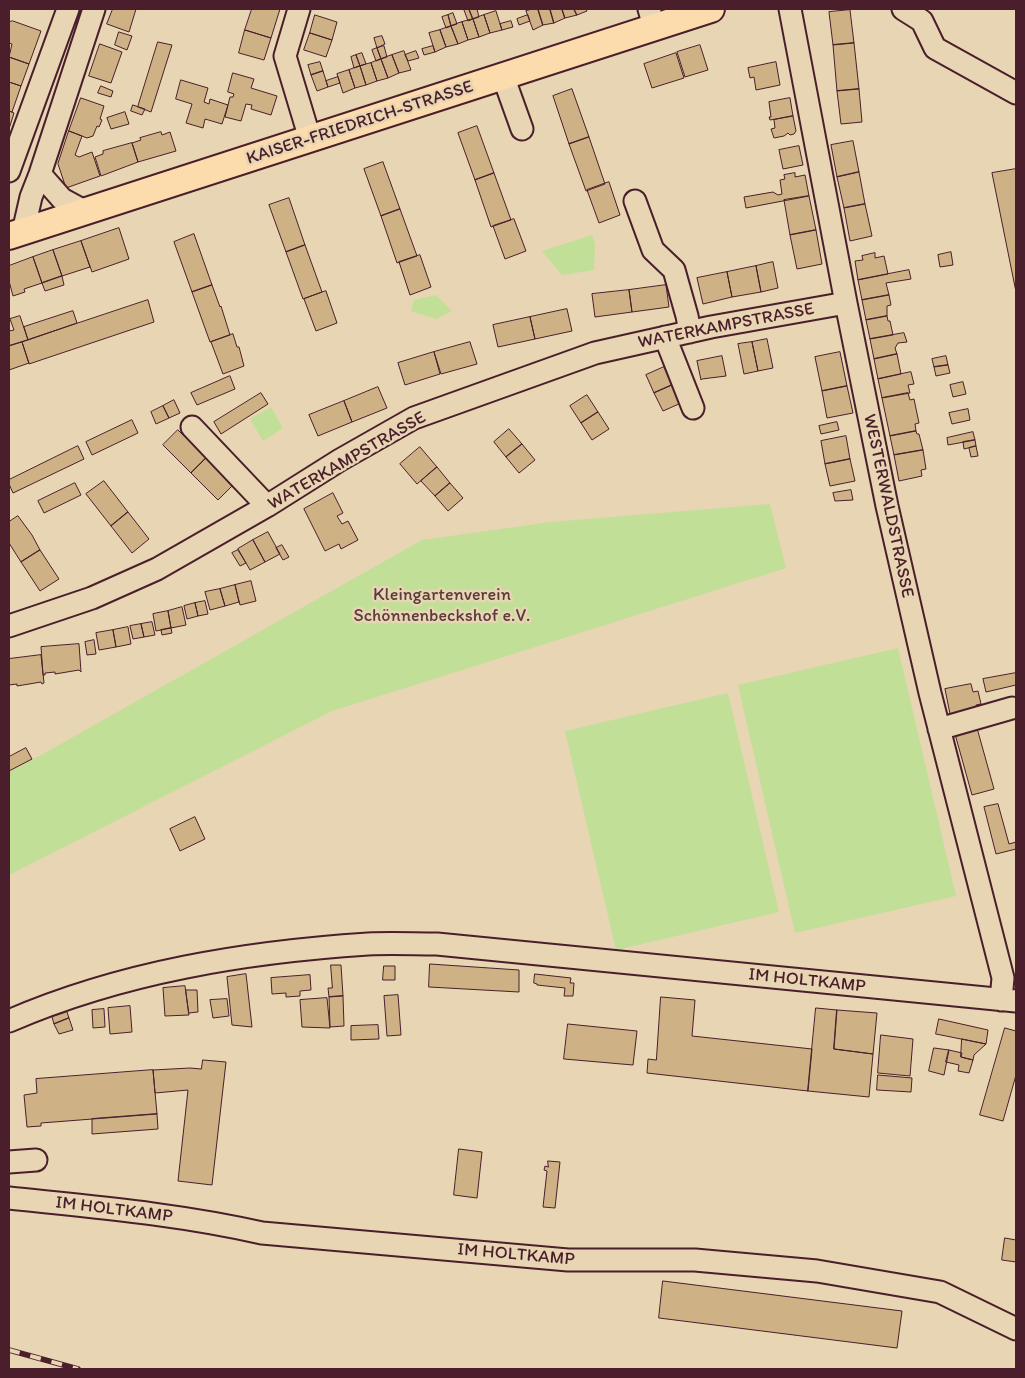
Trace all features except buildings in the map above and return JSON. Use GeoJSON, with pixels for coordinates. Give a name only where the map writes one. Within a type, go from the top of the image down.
{"type":"FeatureCollection","features":[{"type":"Feature","properties":{"kind":"main road","name":"KAISER-FRIEDRICH-STRASSE"},"geometry":{"type":"LineString","coordinates":[[16,234],[503,76],[652,18],[711,9]]}},
{"type":"Feature","properties":{"kind":"street"},"geometry":{"type":"LineString","coordinates":[[9,171],[68,9]]}},
{"type":"Feature","properties":{"kind":"street"},"geometry":{"type":"LineString","coordinates":[[299,9],[285,56],[310,139]]}},
{"type":"Feature","properties":{"kind":"street","name":"WESTERWALDSTRASSE"},"geometry":{"type":"LineString","coordinates":[[790,9],[887,506],[930,693],[1008,1000]]}},
{"type":"Feature","properties":{"kind":"street"},"geometry":{"type":"LineString","coordinates":[[903,9],[922,21],[935,48],[1016,93]]}},
{"type":"Feature","properties":{"kind":"street"},"geometry":{"type":"LineString","coordinates":[[16,234],[40,174],[90,10]]}},
{"type":"Feature","properties":{"kind":"street"},"geometry":{"type":"LineString","coordinates":[[503,76],[522,129]]}},
{"type":"Feature","properties":{"kind":"street"},"geometry":{"type":"LineString","coordinates":[[40,174],[62,199],[86,212]]}},
{"type":"Feature","properties":{"kind":"street"},"geometry":{"type":"LineString","coordinates":[[635,201],[653,250],[674,270],[690,332]]}},
{"type":"Feature","properties":{"kind":"street","name":"WATERKAMPSTRASSE"},"geometry":{"type":"LineString","coordinates":[[9,626],[92,598],[157,569],[414,418],[595,353],[690,332],[846,303]]}},
{"type":"Feature","properties":{"kind":"street"},"geometry":{"type":"LineString","coordinates":[[665,337],[693,408]]}},
{"type":"Feature","properties":{"kind":"street"},"geometry":{"type":"LineString","coordinates":[[192,427],[267,506]]}},
{"type":"Feature","properties":{"kind":"street"},"geometry":{"type":"LineString","coordinates":[[939,729],[1012,708]]}},
{"type":"Feature","properties":{"kind":"street","name":"IM HOLTKAMP"},"geometry":{"type":"LineString","coordinates":[[9,1021],[57,1001],[125,980],[207,963],[274,953],[370,944],[437,944],[1008,1000]]}},
{"type":"Feature","properties":{"kind":"street"},"geometry":{"type":"LineString","coordinates":[[9,1162],[36,1160]]}},
{"type":"Feature","properties":{"kind":"street","name":"IM HOLTKAMP"},"geometry":{"type":"LineString","coordinates":[[9,1198],[172,1216],[272,1234],[568,1260],[694,1260],[817,1271],[940,1292],[1016,1329]]}},
{"type":"Feature","properties":{"kind":"green space"},"geometry":{"type":"Polygon","coordinates":[[[592,235],[595,244],[594,270],[562,275],[542,251],[592,235]]]}},
{"type":"Feature","properties":{"kind":"green space"},"geometry":{"type":"Polygon","coordinates":[[[436,295],[452,311],[436,319],[411,311],[414,300],[436,295]]]}},
{"type":"Feature","properties":{"kind":"green space"},"geometry":{"type":"Polygon","coordinates":[[[271,407],[283,428],[263,441],[250,419],[271,407]]]}},
{"type":"Feature","properties":{"kind":"green space","name":"Kleingartenverein Schönnenbeckshof e.V."},"geometry":{"type":"Polygon","coordinates":[[[770,504],[786,568],[332,711],[9,875],[9,771],[43,754],[422,540],[551,522],[770,504]]]}},
{"type":"Feature","properties":{"kind":"green space"},"geometry":{"type":"Polygon","coordinates":[[[898,648],[956,896],[795,933],[738,685],[898,648]]]}},
{"type":"Feature","properties":{"kind":"green space"},"geometry":{"type":"Polygon","coordinates":[[[728,693],[779,912],[616,950],[565,731],[728,693]]]}},
{"type":"Feature","properties":{"kind":"railway"},"geometry":{"type":"LineString","coordinates":[[9,1350],[78,1369]]}}]}
